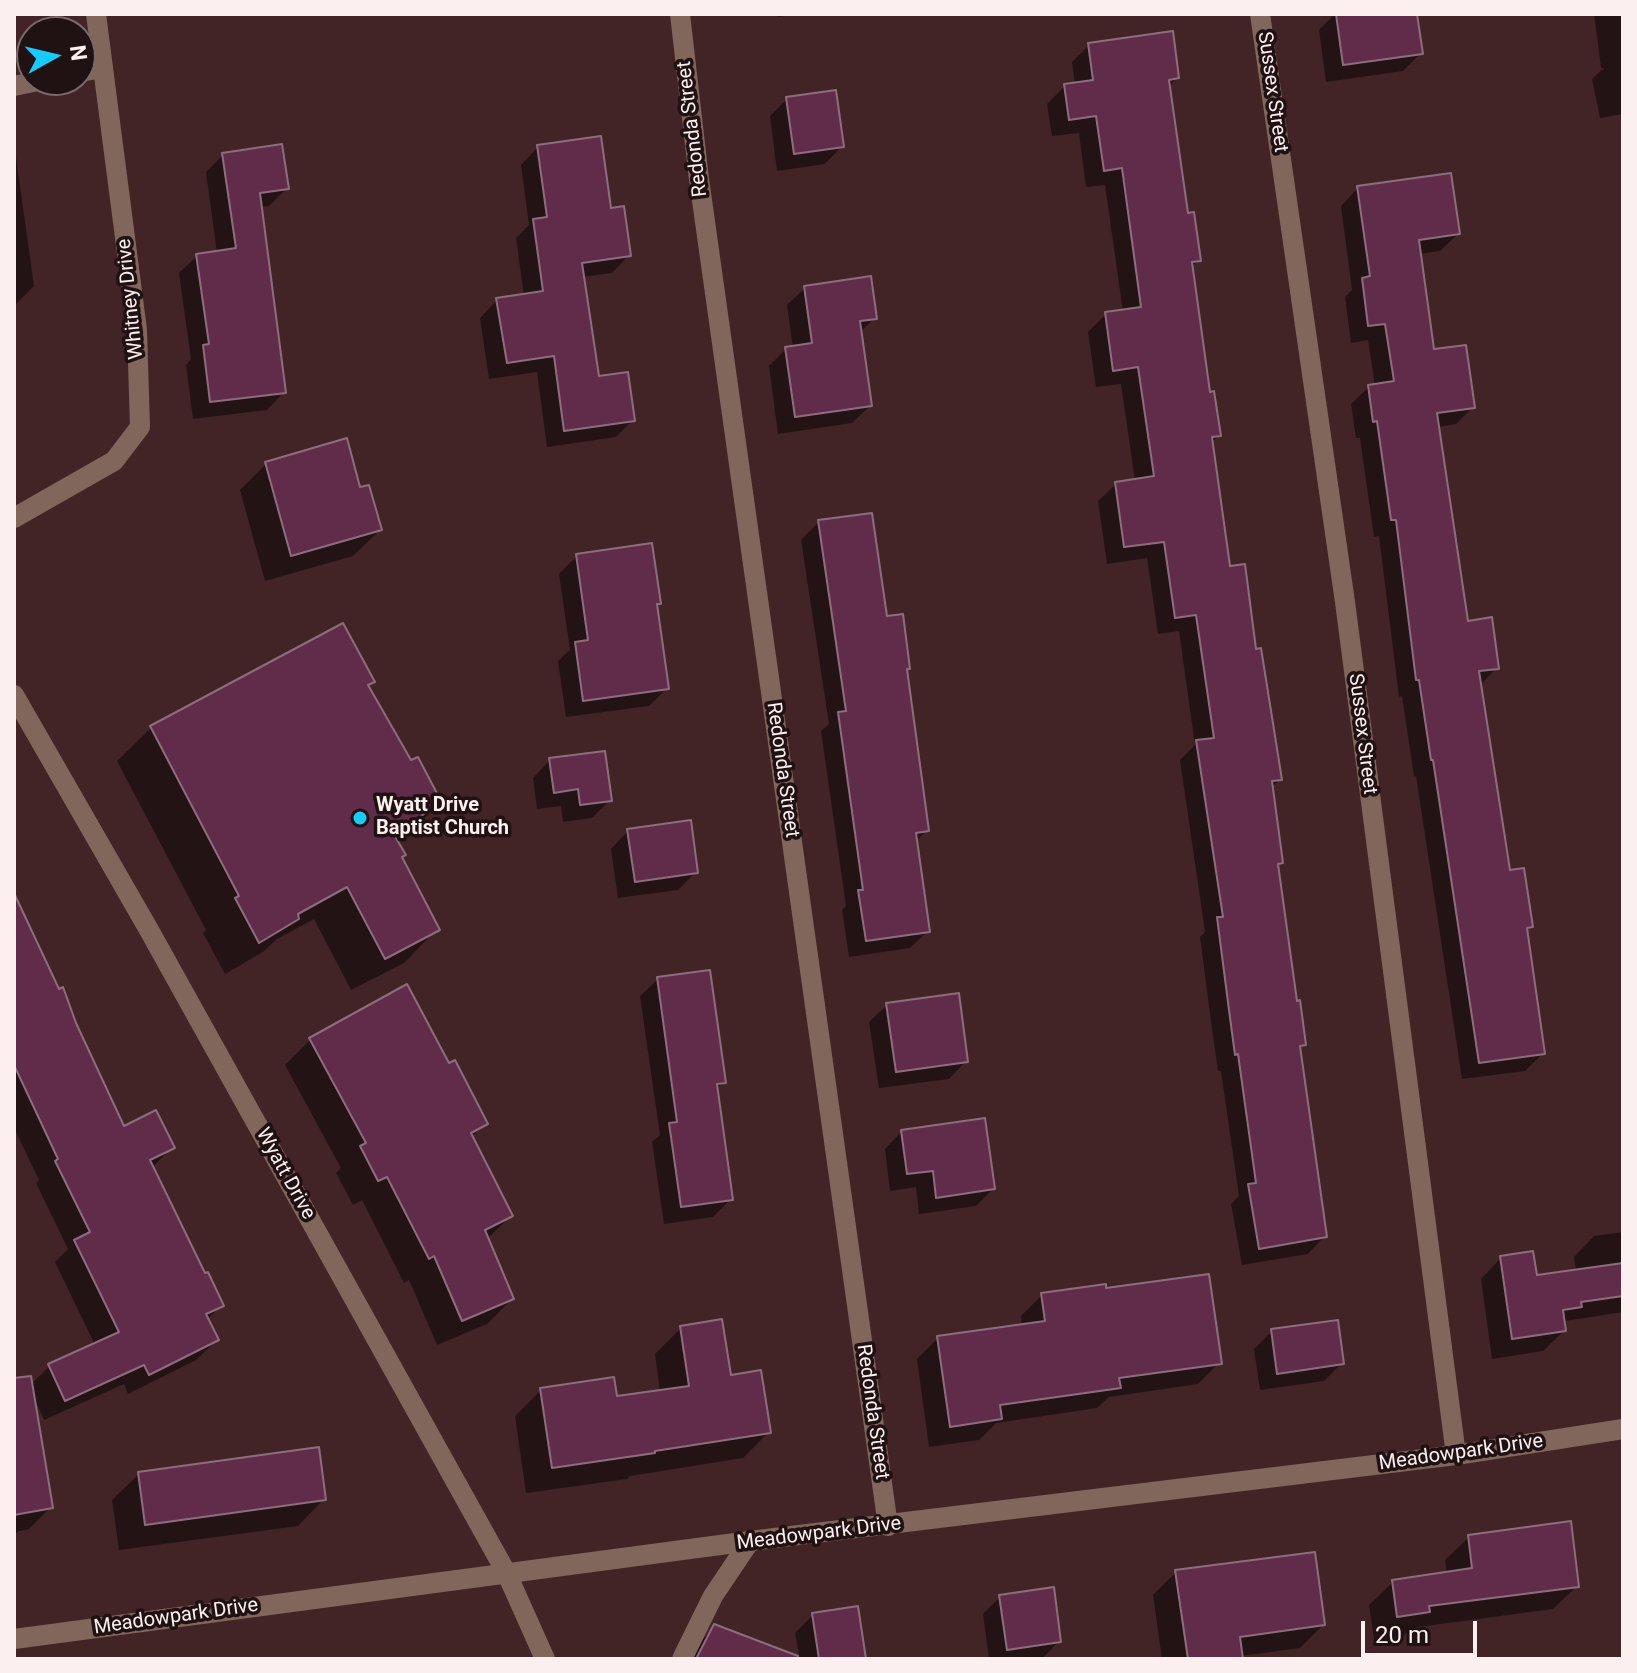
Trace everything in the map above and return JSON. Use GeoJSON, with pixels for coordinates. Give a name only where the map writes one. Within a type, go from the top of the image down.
{"type":"FeatureCollection","features":[{"type":"Feature","properties":{"kind":"street","name":"Whitney Drive"},"geometry":{"type":"LineString","coordinates":[[14,518],[114,461],[140,427],[137,330],[96,14]]}},
{"type":"Feature","properties":{"kind":"street","name":"Redonda Street"},"geometry":{"type":"LineString","coordinates":[[680,14],[699,179],[888,1526]]}},
{"type":"Feature","properties":{"kind":"street","name":"Sussex Street"},"geometry":{"type":"LineString","coordinates":[[1260,14],[1345,602],[1456,1455]]}},
{"type":"Feature","properties":{"kind":"street"},"geometry":{"type":"LineString","coordinates":[[96,69],[103,68]]}},
{"type":"Feature","properties":{"kind":"street","name":"Wyatt Drive"},"geometry":{"type":"LineString","coordinates":[[14,695],[164,957],[507,1574],[545,1659]]}},
{"type":"Feature","properties":{"kind":"street","name":"Meadowpark Drive"},"geometry":{"type":"LineString","coordinates":[[14,1639],[750,1541],[1456,1455],[1623,1429]]}},
{"type":"Feature","properties":{"kind":"street"},"geometry":{"type":"LineString","coordinates":[[682,1659],[713,1596],[750,1541]]}},
{"type":"Feature","properties":{"kind":"building"},"geometry":{"type":"Polygon","coordinates":[[[1336,14],[1417,14],[1423,54],[1343,65],[1336,14]]]}},
{"type":"Feature","properties":{"kind":"building"},"geometry":{"type":"Polygon","coordinates":[[[1173,31],[1179,78],[1169,80],[1188,213],[1194,212],[1201,261],[1192,262],[1210,392],[1214,391],[1221,436],[1212,437],[1230,566],[1245,564],[1256,649],[1261,648],[1282,780],[1272,781],[1283,863],[1278,864],[1306,1045],[1300,1046],[1327,1237],[1259,1249],[1248,1184],[1256,1183],[1238,1054],[1235,1055],[1217,917],[1223,917],[1196,740],[1214,738],[1196,615],[1175,618],[1164,542],[1124,547],[1115,482],[1154,476],[1138,367],[1113,371],[1105,312],[1141,307],[1122,168],[1104,171],[1096,116],[1069,120],[1064,84],[1093,80],[1088,43],[1173,31]]]}},
{"type":"Feature","properties":{"kind":"building"},"geometry":{"type":"Polygon","coordinates":[[[836,90],[844,147],[794,154],[786,97],[836,90]]]}},
{"type":"Feature","properties":{"kind":"building"},"geometry":{"type":"Polygon","coordinates":[[[601,136],[611,208],[624,206],[631,256],[582,263],[599,376],[628,372],[635,421],[564,431],[554,356],[507,363],[496,298],[543,291],[533,219],[547,217],[537,145],[601,136]]]}},
{"type":"Feature","properties":{"kind":"building"},"geometry":{"type":"Polygon","coordinates":[[[282,144],[289,189],[260,193],[286,393],[210,402],[203,345],[209,344],[196,254],[236,248],[222,153],[282,144]]]}},
{"type":"Feature","properties":{"kind":"building"},"geometry":{"type":"Polygon","coordinates":[[[1451,173],[1460,234],[1419,240],[1434,349],[1466,345],[1475,408],[1437,413],[1468,621],[1492,617],[1499,669],[1479,671],[1510,870],[1524,868],[1533,927],[1527,928],[1545,1054],[1479,1063],[1433,760],[1419,680],[1416,680],[1396,520],[1391,520],[1377,421],[1373,422],[1368,385],[1394,381],[1385,324],[1368,326],[1362,278],[1370,276],[1357,186],[1451,173]]]}},
{"type":"Feature","properties":{"kind":"building"},"geometry":{"type":"Polygon","coordinates":[[[871,276],[877,319],[860,321],[872,406],[795,417],[785,347],[812,343],[804,286],[871,276]]]}},
{"type":"Feature","properties":{"kind":"building"},"geometry":{"type":"Polygon","coordinates":[[[347,438],[360,487],[369,485],[382,530],[291,556],[265,462],[347,438]]]}},
{"type":"Feature","properties":{"kind":"building"},"geometry":{"type":"Polygon","coordinates":[[[872,513],[887,616],[903,614],[910,669],[907,669],[929,831],[916,833],[930,932],[866,941],[858,890],[863,890],[838,712],[846,711],[818,520],[872,513]]]}},
{"type":"Feature","properties":{"kind":"building"},"geometry":{"type":"Polygon","coordinates":[[[652,543],[669,689],[583,701],[575,642],[588,640],[576,554],[652,543]]]}},
{"type":"Feature","properties":{"kind":"building"},"geometry":{"type":"Polygon","coordinates":[[[343,623],[375,682],[368,685],[411,760],[418,757],[442,803],[393,833],[440,930],[385,959],[347,887],[298,914],[299,919],[259,943],[235,898],[239,896],[150,726],[343,623]]]}},
{"type":"Feature","properties":{"kind":"building"},"geometry":{"type":"Polygon","coordinates":[[[605,751],[612,801],[580,805],[578,789],[554,793],[549,758],[605,751]]]}},
{"type":"Feature","properties":{"kind":"building"},"geometry":{"type":"Polygon","coordinates":[[[691,820],[698,873],[635,882],[627,829],[691,820]]]}},
{"type":"Feature","properties":{"kind":"building"},"geometry":{"type":"Polygon","coordinates":[[[14,893],[59,989],[63,987],[76,1023],[124,1126],[156,1110],[175,1148],[150,1160],[224,1306],[206,1314],[219,1340],[149,1375],[144,1365],[65,1401],[48,1364],[119,1332],[74,1240],[90,1232],[55,1161],[58,1159],[14,1065],[14,893]]]}},
{"type":"Feature","properties":{"kind":"building"},"geometry":{"type":"Polygon","coordinates":[[[710,970],[726,1083],[717,1084],[733,1200],[681,1207],[669,1123],[677,1122],[657,977],[710,970]]]}},
{"type":"Feature","properties":{"kind":"building"},"geometry":{"type":"Polygon","coordinates":[[[407,984],[449,1063],[455,1060],[488,1124],[471,1133],[513,1216],[485,1230],[514,1299],[462,1321],[434,1256],[429,1259],[387,1177],[378,1181],[360,1146],[366,1143],[309,1038],[407,984]]]}},
{"type":"Feature","properties":{"kind":"building"},"geometry":{"type":"Polygon","coordinates":[[[959,993],[968,1062],[896,1072],[886,1003],[959,993]]]}},
{"type":"Feature","properties":{"kind":"building"},"geometry":{"type":"Polygon","coordinates":[[[985,1118],[995,1189],[936,1198],[933,1171],[907,1174],[901,1130],[985,1118]]]}},
{"type":"Feature","properties":{"kind":"building"},"geometry":{"type":"Polygon","coordinates":[[[1533,1251],[1537,1275],[1623,1263],[1623,1296],[1581,1302],[1582,1307],[1563,1310],[1566,1331],[1512,1339],[1500,1256],[1533,1251]]]}},
{"type":"Feature","properties":{"kind":"building"},"geometry":{"type":"Polygon","coordinates":[[[1209,1274],[1222,1364],[1119,1378],[1121,1388],[1000,1405],[1002,1419],[950,1427],[937,1336],[1045,1321],[1041,1293],[1209,1274]]]}},
{"type":"Feature","properties":{"kind":"building"},"geometry":{"type":"Polygon","coordinates":[[[722,1319],[731,1375],[761,1370],[771,1433],[552,1468],[540,1388],[614,1377],[617,1396],[689,1386],[680,1326],[722,1319]]]}},
{"type":"Feature","properties":{"kind":"building"},"geometry":{"type":"Polygon","coordinates":[[[1338,1320],[1344,1364],[1277,1374],[1271,1329],[1338,1320]]]}},
{"type":"Feature","properties":{"kind":"building"},"geometry":{"type":"Polygon","coordinates":[[[31,1376],[53,1508],[14,1515],[14,1378],[31,1376]]]}},
{"type":"Feature","properties":{"kind":"building"},"geometry":{"type":"Polygon","coordinates":[[[319,1447],[326,1500],[145,1525],[138,1472],[319,1447]]]}},
{"type":"Feature","properties":{"kind":"building"},"geometry":{"type":"Polygon","coordinates":[[[1571,1521],[1579,1587],[1429,1606],[1430,1612],[1397,1617],[1392,1580],[1472,1568],[1468,1535],[1571,1521]]]}},
{"type":"Feature","properties":{"kind":"building"},"geometry":{"type":"Polygon","coordinates":[[[1315,1552],[1325,1625],[1240,1637],[1243,1659],[1188,1659],[1175,1570],[1315,1552]]]}},
{"type":"Feature","properties":{"kind":"building"},"geometry":{"type":"Polygon","coordinates":[[[1054,1587],[1061,1642],[1007,1650],[999,1595],[1054,1587]]]}},
{"type":"Feature","properties":{"kind":"building"},"geometry":{"type":"Polygon","coordinates":[[[858,1606],[866,1659],[819,1659],[812,1613],[858,1606]]]}},
{"type":"Feature","properties":{"kind":"building"},"geometry":{"type":"Polygon","coordinates":[[[714,1624],[798,1656],[797,1659],[696,1659],[714,1624]]]}},
{"type":"Feature","properties":{"kind":"place","name":"Wyatt Drive Baptist Church"},"geometry":{"type":"Point","coordinates":[360,818]}}]}
